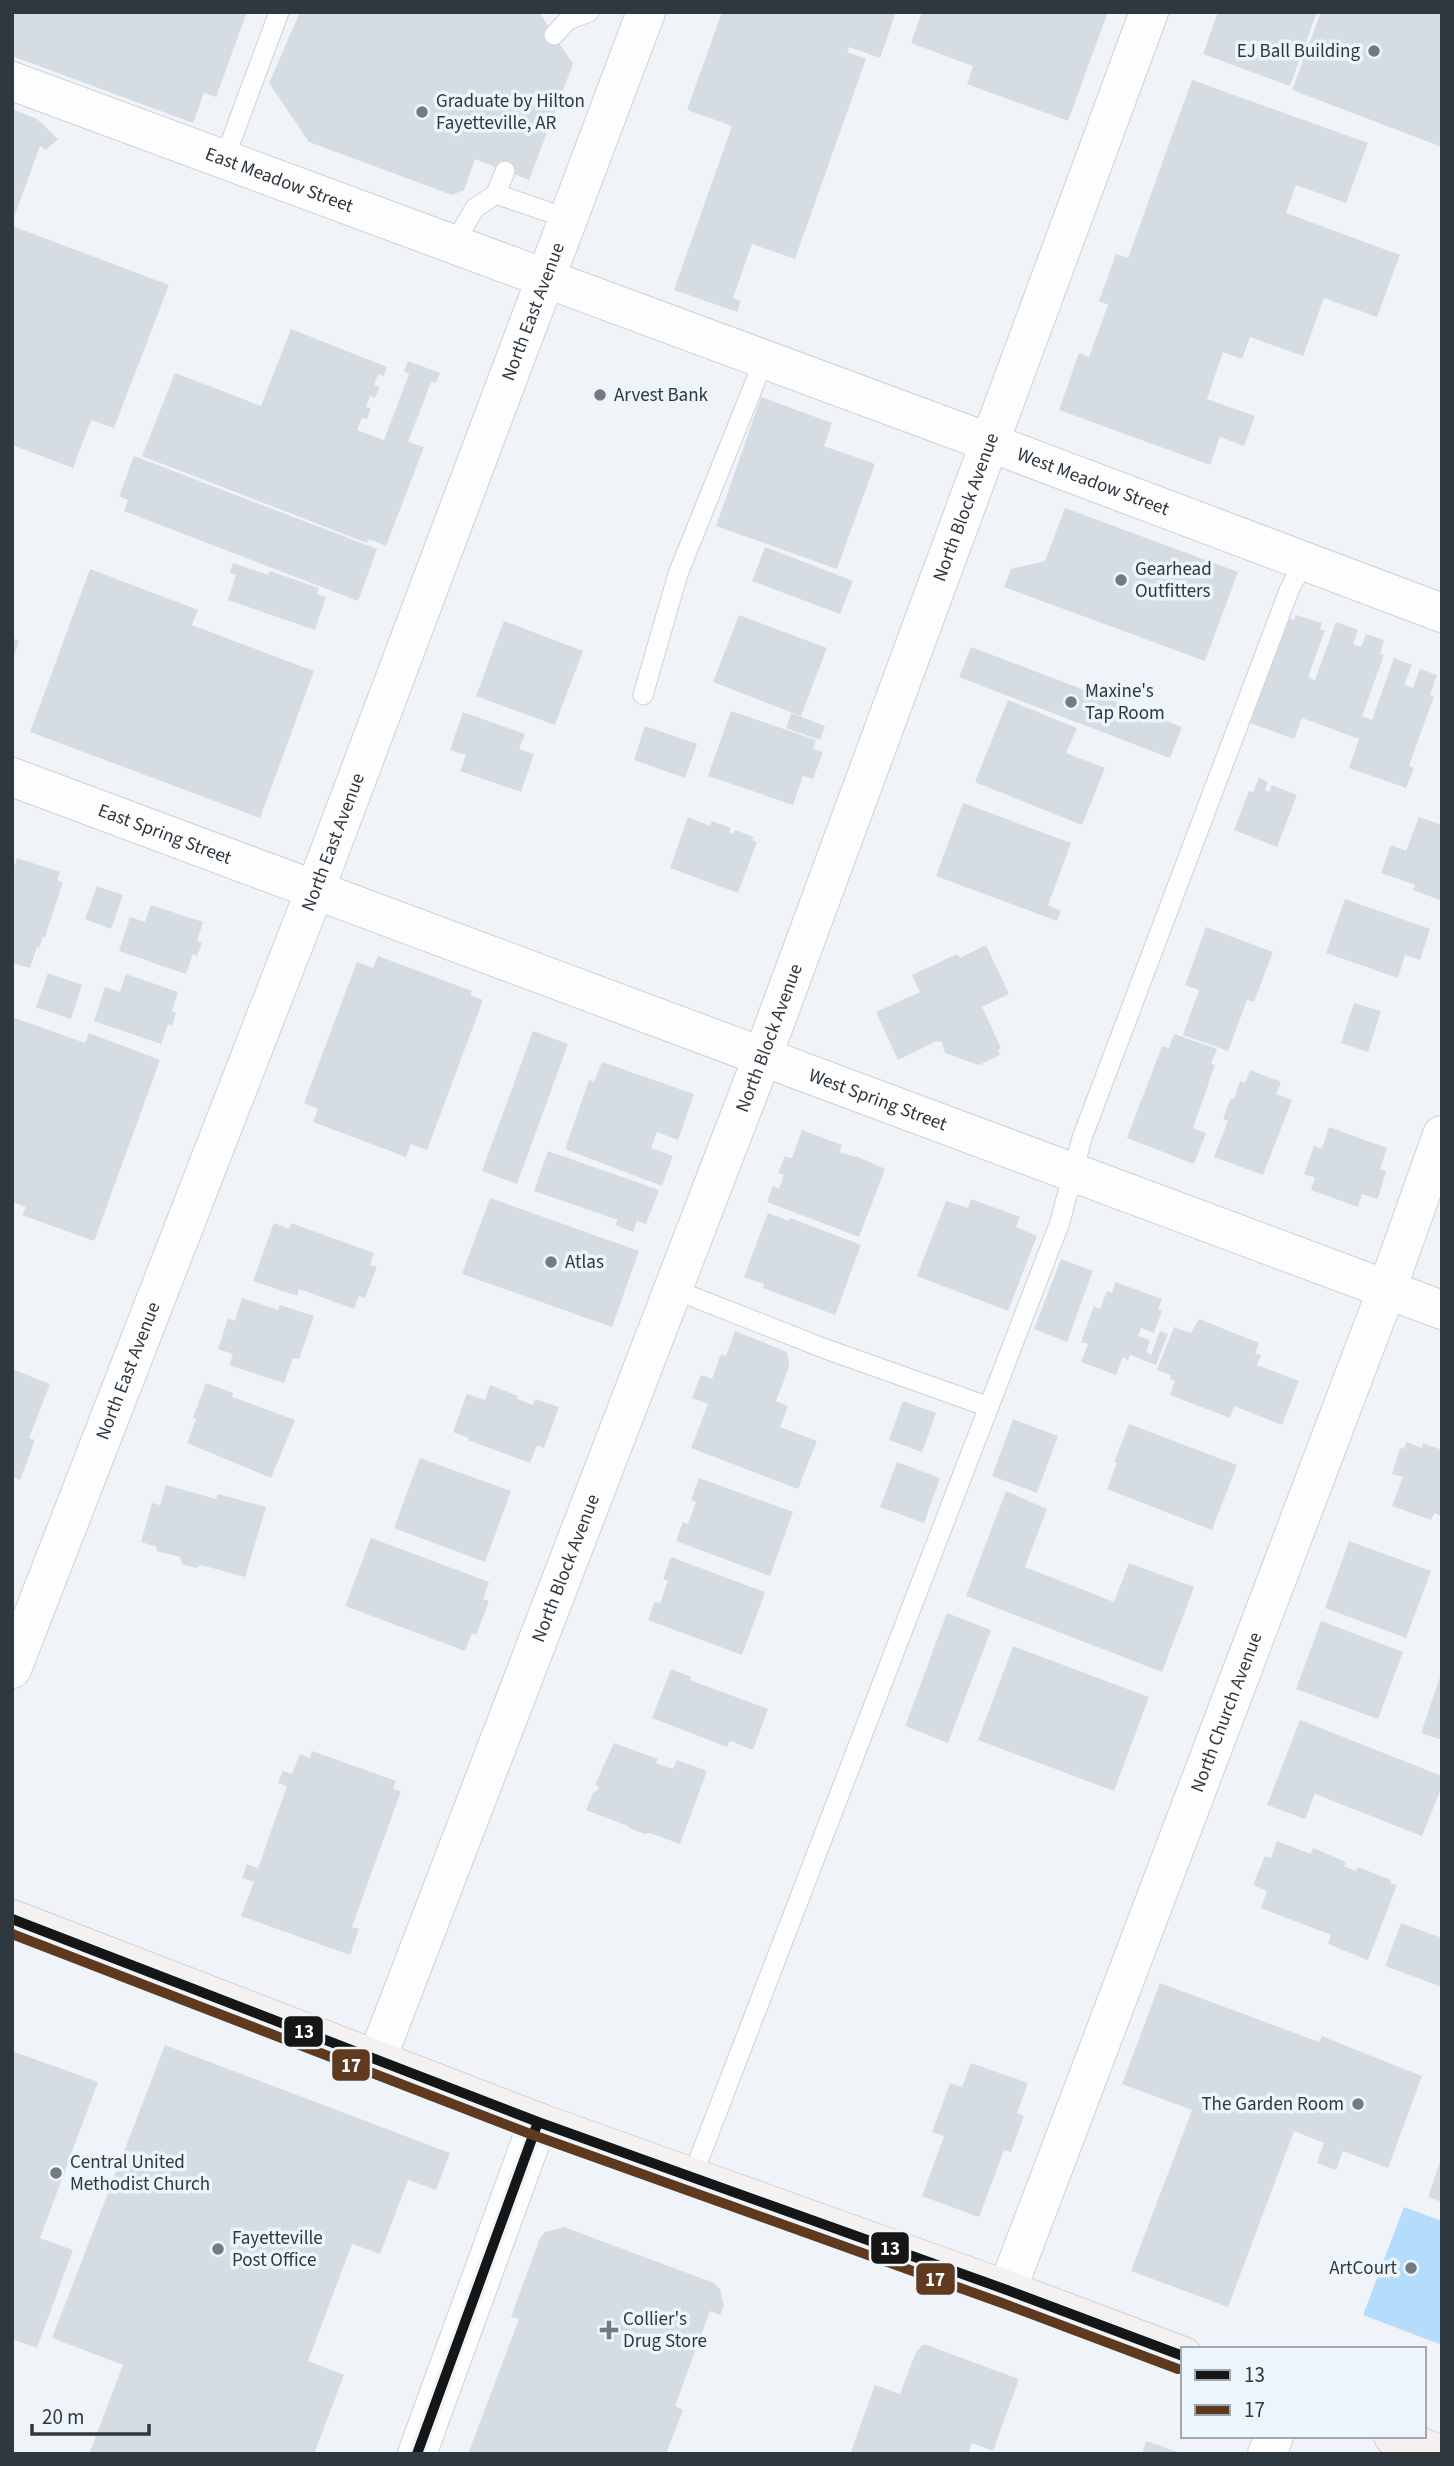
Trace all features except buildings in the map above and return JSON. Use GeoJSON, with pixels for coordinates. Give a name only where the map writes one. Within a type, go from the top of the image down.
{"type":"FeatureCollection","features":[{"type":"Feature","properties":{"kind":"street","name":"North East Avenue"},"geometry":{"type":"LineString","coordinates":[[12,1669],[315,890],[646,12]]}},
{"type":"Feature","properties":{"kind":"street","name":"North Block Avenue"},"geometry":{"type":"LineString","coordinates":[[376,2060],[762,1058],[1149,12]]}},
{"type":"Feature","properties":{"kind":"street","name":"East Meadow Street"},"geometry":{"type":"LineString","coordinates":[[12,81],[546,280]]}},
{"type":"Feature","properties":{"kind":"street","name":"West Meadow Street"},"geometry":{"type":"LineString","coordinates":[[546,280],[988,442],[1442,613]]}},
{"type":"Feature","properties":{"kind":"street","name":"East Spring Street"},"geometry":{"type":"LineString","coordinates":[[12,777],[315,890]]}},
{"type":"Feature","properties":{"kind":"street","name":"West Spring Street"},"geometry":{"type":"LineString","coordinates":[[315,890],[1442,1310]]}},
{"type":"Feature","properties":{"kind":"street","name":"North Church Avenue"},"geometry":{"type":"LineString","coordinates":[[1007,2290],[1387,1289],[1442,1135]]}},
{"type":"Feature","properties":{"kind":"street"},"geometry":{"type":"LineString","coordinates":[[12,1919],[538,2122],[1181,2355]]}},
{"type":"Feature","properties":{"kind":"street"},"geometry":{"type":"LineString","coordinates":[[417,2454],[538,2122]]}},
{"type":"Feature","properties":{"kind":"street"},"geometry":{"type":"LineString","coordinates":[[1398,2438],[1439,2454]]}},
{"type":"Feature","properties":{"kind":"lane"},"geometry":{"type":"LineString","coordinates":[[224,160],[279,12]]}},
{"type":"Feature","properties":{"kind":"lane"},"geometry":{"type":"LineString","coordinates":[[554,35],[568,20],[589,12]]}},
{"type":"Feature","properties":{"kind":"lane"},"geometry":{"type":"LineString","coordinates":[[453,245],[475,208],[496,194],[505,171]]}},
{"type":"Feature","properties":{"kind":"lane"},"geometry":{"type":"LineString","coordinates":[[496,194],[569,219]]}},
{"type":"Feature","properties":{"kind":"lane"},"geometry":{"type":"LineString","coordinates":[[643,695],[678,574],[764,360]]}},
{"type":"Feature","properties":{"kind":"lane"},"geometry":{"type":"LineString","coordinates":[[692,2177],[1060,1222],[1082,1138],[1290,588],[1305,561]]}},
{"type":"Feature","properties":{"kind":"lane"},"geometry":{"type":"LineString","coordinates":[[673,1289],[823,1348],[989,1408]]}},
{"type":"Feature","properties":{"kind":"shaded area","name":"ArtCourt"},"geometry":{"type":"Polygon","coordinates":[[[1404,2207],[1442,2221],[1442,2345],[1363,2315],[1404,2207]]]}},
{"type":"Feature","properties":{"kind":"transit line","name":"13"},"geometry":{"type":"LineString","coordinates":[[12,1919],[538,2122],[1181,2355]]}},
{"type":"Feature","properties":{"kind":"transit line","name":"17"},"geometry":{"type":"LineString","coordinates":[[12,1934],[533,2135],[1178,2369]]}},
{"type":"Feature","properties":{"kind":"transit line","name":"13"},"geometry":{"type":"LineString","coordinates":[[417,2454],[538,2122]]}},
{"type":"Feature","properties":{"kind":"place","name":"EJ Ball Building"},"geometry":{"type":"Point","coordinates":[1374,51]}},
{"type":"Feature","properties":{"kind":"place","name":"Graduate by Hilton Fayetteville, AR"},"geometry":{"type":"Point","coordinates":[422,112]}},
{"type":"Feature","properties":{"kind":"place","name":"Arvest Bank"},"geometry":{"type":"Point","coordinates":[600,395]}},
{"type":"Feature","properties":{"kind":"place","name":"Gearhead Outfitters"},"geometry":{"type":"Point","coordinates":[1121,580]}},
{"type":"Feature","properties":{"kind":"place","name":"Maxine's Tap Room"},"geometry":{"type":"Point","coordinates":[1071,702]}},
{"type":"Feature","properties":{"kind":"place","name":"Atlas"},"geometry":{"type":"Point","coordinates":[551,1262]}},
{"type":"Feature","properties":{"kind":"place","name":"The Garden Room"},"geometry":{"type":"Point","coordinates":[1358,2104]}},
{"type":"Feature","properties":{"kind":"place","name":"Central United Methodist Church"},"geometry":{"type":"Point","coordinates":[56,2173]}},
{"type":"Feature","properties":{"kind":"place","name":"Fayetteville Post Office"},"geometry":{"type":"Point","coordinates":[218,2249]}},
{"type":"Feature","properties":{"kind":"place","name":"ArtCourt"},"geometry":{"type":"Point","coordinates":[1411,2268]}},
{"type":"Feature","properties":{"kind":"place","name":"Collier's Drug Store"},"geometry":{"type":"Point","coordinates":[609,2330]}}]}
